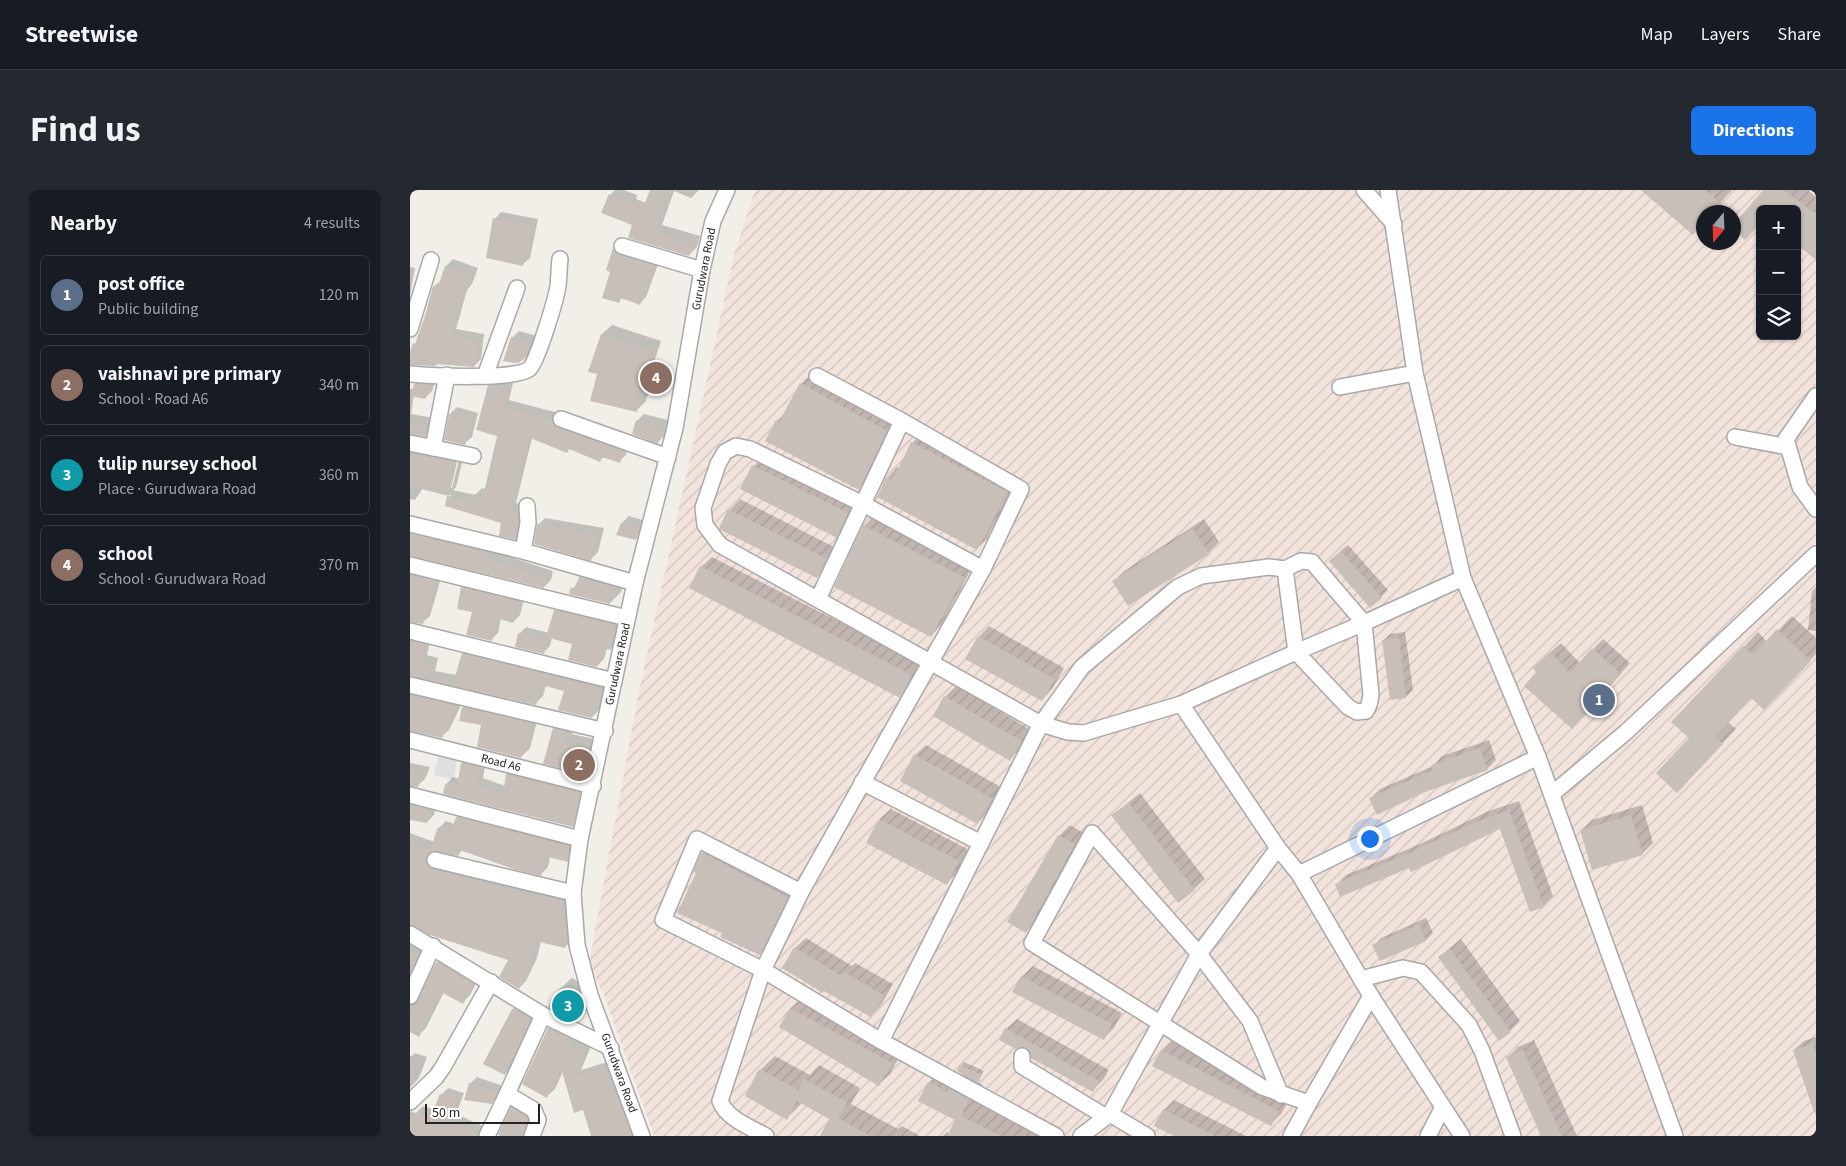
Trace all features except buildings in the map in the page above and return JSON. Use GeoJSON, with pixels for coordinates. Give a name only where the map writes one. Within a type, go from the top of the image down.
{"type":"FeatureCollection","features":[{"type":"Feature","properties":{"kind":"street","name":"Gurudwara Road"},"geometry":{"type":"LineString","coordinates":[[642,1136],[590,995],[577,945],[573,893],[580,839],[593,786],[627,618],[675,428],[702,270],[714,221],[727,190]]}},
{"type":"Feature","properties":{"kind":"street"},"geometry":{"type":"LineString","coordinates":[[1364,190],[1394,224]]}},
{"type":"Feature","properties":{"kind":"street"},"geometry":{"type":"LineString","coordinates":[[1388,190],[1415,374],[1463,578],[1538,757],[1675,1136]]}},
{"type":"Feature","properties":{"kind":"street"},"geometry":{"type":"LineString","coordinates":[[622,246],[702,270]]}},
{"type":"Feature","properties":{"kind":"street"},"geometry":{"type":"LineString","coordinates":[[410,374],[484,376],[519,373],[529,369],[535,361],[558,288],[560,259]]}},
{"type":"Feature","properties":{"kind":"street"},"geometry":{"type":"LineString","coordinates":[[410,329],[431,260]]}},
{"type":"Feature","properties":{"kind":"street"},"geometry":{"type":"LineString","coordinates":[[484,376],[517,288]]}},
{"type":"Feature","properties":{"kind":"street"},"geometry":{"type":"LineString","coordinates":[[1340,386],[1415,374]]}},
{"type":"Feature","properties":{"kind":"street"},"geometry":{"type":"LineString","coordinates":[[433,448],[447,375]]}},
{"type":"Feature","properties":{"kind":"street"},"geometry":{"type":"LineString","coordinates":[[766,1136],[723,1110],[720,1101],[763,970],[801,892],[983,569],[1021,489],[902,421],[817,376]]}},
{"type":"Feature","properties":{"kind":"street"},"geometry":{"type":"LineString","coordinates":[[1816,396],[1786,439],[1800,487],[1816,509]]}},
{"type":"Feature","properties":{"kind":"street"},"geometry":{"type":"LineString","coordinates":[[561,419],[668,457]]}},
{"type":"Feature","properties":{"kind":"street"},"geometry":{"type":"LineString","coordinates":[[818,600],[902,421]]}},
{"type":"Feature","properties":{"kind":"street"},"geometry":{"type":"LineString","coordinates":[[1735,437],[1788,447]]}},
{"type":"Feature","properties":{"kind":"street"},"geometry":{"type":"LineString","coordinates":[[410,443],[473,456]]}},
{"type":"Feature","properties":{"kind":"street"},"geometry":{"type":"LineString","coordinates":[[983,569],[863,504],[750,449],[736,446],[725,452],[718,464],[703,508],[705,525],[720,545],[1041,724],[1068,732],[1084,733],[1181,704],[1463,578]]}},
{"type":"Feature","properties":{"kind":"street"},"geometry":{"type":"LineString","coordinates":[[523,551],[528,523],[527,506]]}},
{"type":"Feature","properties":{"kind":"street"},"geometry":{"type":"LineString","coordinates":[[410,524],[523,551],[635,583]]}},
{"type":"Feature","properties":{"kind":"street"},"geometry":{"type":"LineString","coordinates":[[1552,794],[1626,732],[1816,554]]}},
{"type":"Feature","properties":{"kind":"street"},"geometry":{"type":"LineString","coordinates":[[881,1041],[1041,724],[1082,667],[1178,587],[1201,576],[1269,568],[1285,569],[1301,561],[1312,562],[1364,623],[1371,695],[1370,705],[1366,711],[1358,712],[1348,707],[1296,652],[1285,569]]}},
{"type":"Feature","properties":{"kind":"street"},"geometry":{"type":"LineString","coordinates":[[410,564],[627,618]]}},
{"type":"Feature","properties":{"kind":"street"},"geometry":{"type":"LineString","coordinates":[[410,631],[614,680]]}},
{"type":"Feature","properties":{"kind":"street"},"geometry":{"type":"LineString","coordinates":[[410,685],[604,731]]}},
{"type":"Feature","properties":{"kind":"street"},"geometry":{"type":"LineString","coordinates":[[1181,704],[1278,848],[1298,874],[1371,996],[1442,1109],[1462,1136]]}},
{"type":"Feature","properties":{"kind":"street","name":"Road A6"},"geometry":{"type":"LineString","coordinates":[[410,740],[593,786]]}},
{"type":"Feature","properties":{"kind":"street"},"geometry":{"type":"LineString","coordinates":[[1298,874],[1538,757]]}},
{"type":"Feature","properties":{"kind":"street"},"geometry":{"type":"LineString","coordinates":[[862,782],[981,843]]}},
{"type":"Feature","properties":{"kind":"street"},"geometry":{"type":"LineString","coordinates":[[410,795],[580,839]]}},
{"type":"Feature","properties":{"kind":"street"},"geometry":{"type":"LineString","coordinates":[[1281,1095],[1250,1021],[1199,954],[1092,833],[1032,943],[1262,1087],[1281,1095],[1309,1103]]}},
{"type":"Feature","properties":{"kind":"street"},"geometry":{"type":"LineString","coordinates":[[801,892],[697,839],[663,920],[763,970],[881,1041],[1056,1136]]}},
{"type":"Feature","properties":{"kind":"street"},"geometry":{"type":"LineString","coordinates":[[1081,1136],[1108,1116],[1161,1025],[1199,954],[1278,848]]}},
{"type":"Feature","properties":{"kind":"street"},"geometry":{"type":"LineString","coordinates":[[435,860],[573,893]]}},
{"type":"Feature","properties":{"kind":"street"},"geometry":{"type":"LineString","coordinates":[[410,934],[433,946],[543,1015],[611,1048]]}},
{"type":"Feature","properties":{"kind":"street"},"geometry":{"type":"LineString","coordinates":[[410,996],[433,946]]}},
{"type":"Feature","properties":{"kind":"street"},"geometry":{"type":"LineString","coordinates":[[1361,978],[1403,968],[1421,972],[1468,1025],[1482,1051],[1513,1136]]}},
{"type":"Feature","properties":{"kind":"street"},"geometry":{"type":"LineString","coordinates":[[410,1102],[436,1077],[491,982]]}},
{"type":"Feature","properties":{"kind":"street"},"geometry":{"type":"LineString","coordinates":[[1291,1136],[1371,996]]}},
{"type":"Feature","properties":{"kind":"street"},"geometry":{"type":"LineString","coordinates":[[487,1136],[543,1015]]}},
{"type":"Feature","properties":{"kind":"street"},"geometry":{"type":"LineString","coordinates":[[1022,1056],[1022,1066],[1108,1116],[1147,1136]]}},
{"type":"Feature","properties":{"kind":"street"},"geometry":{"type":"LineString","coordinates":[[507,1094],[534,1110],[538,1120],[532,1136]]}},
{"type":"Feature","properties":{"kind":"street"},"geometry":{"type":"LineString","coordinates":[[1428,1136],[1442,1109]]}},
{"type":"Feature","properties":{"kind":"shaded area"},"geometry":{"type":"Polygon","coordinates":[[[755,190],[1816,190],[1816,1136],[654,1136],[605,998],[589,963],[639,692],[734,255],[755,190]]]}},
{"type":"Feature","properties":{"kind":"shaded area"},"geometry":{"type":"Polygon","coordinates":[[[439,755],[457,759],[454,780],[434,775],[439,755]]]}},
{"type":"Feature","properties":{"kind":"place","name":"school"},"geometry":{"type":"Point","coordinates":[656,378]}},
{"type":"Feature","properties":{"kind":"place","name":"post office"},"geometry":{"type":"Point","coordinates":[1599,700]}},
{"type":"Feature","properties":{"kind":"place","name":"vaishnavi pre primary"},"geometry":{"type":"Point","coordinates":[579,765]}},
{"type":"Feature","properties":{"kind":"place","name":"tulip nursey school"},"geometry":{"type":"Point","coordinates":[568,1006]}}]}
